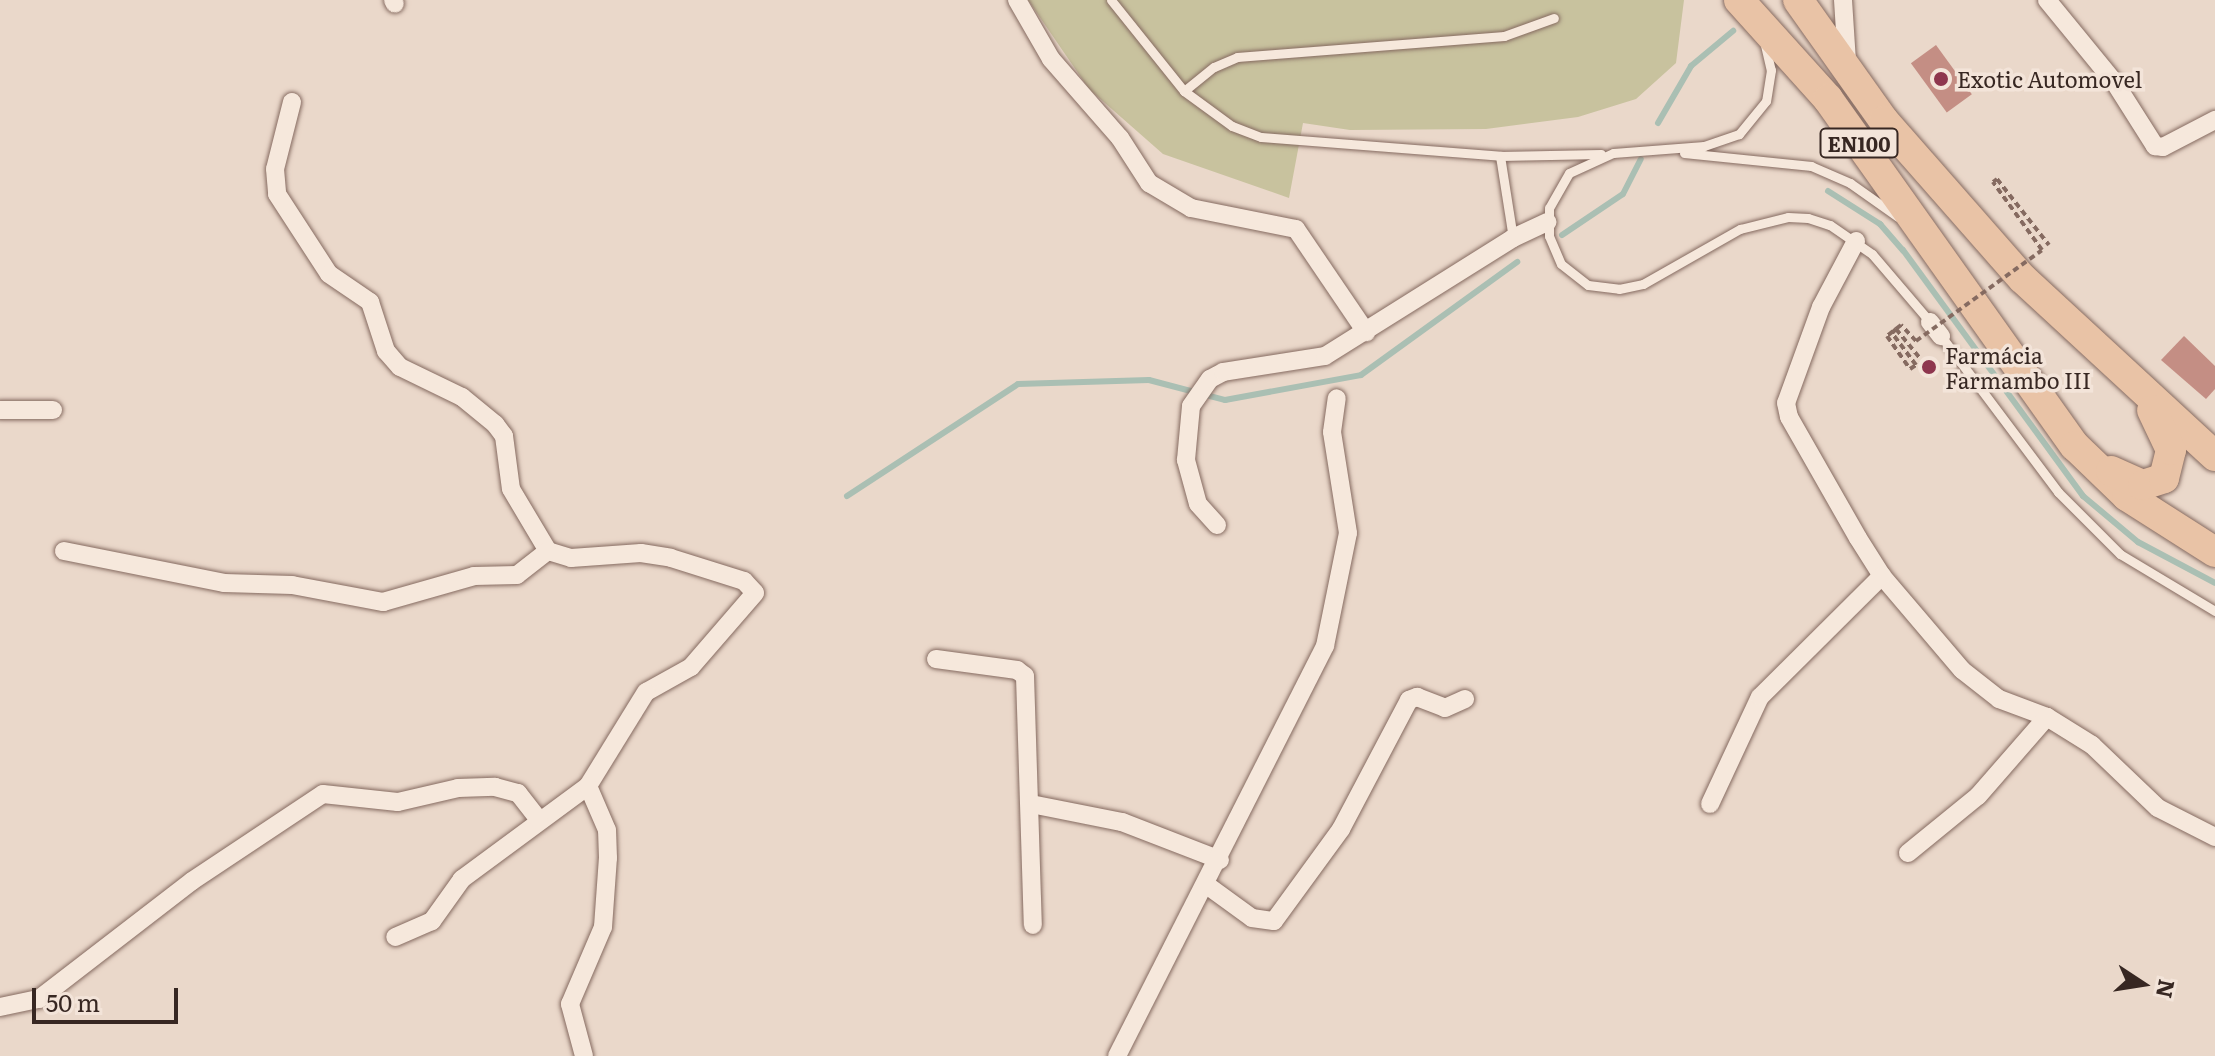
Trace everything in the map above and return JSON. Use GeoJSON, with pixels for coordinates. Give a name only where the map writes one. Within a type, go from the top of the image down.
{"type":"FeatureCollection","features":[{"type":"Feature","properties":{"kind":"main road","name":"EN100"},"geometry":{"type":"LineString","coordinates":[[1737,0],[1828,99],[2075,446],[2139,505],[2215,552]]}},
{"type":"Feature","properties":{"kind":"main road","name":"EN100"},"geometry":{"type":"LineString","coordinates":[[1798,0],[1884,121],[2016,271],[2135,386],[2215,456]]}},
{"type":"Feature","properties":{"kind":"main road"},"geometry":{"type":"LineString","coordinates":[[2075,446],[2131,482],[2143,485],[2164,478],[2171,464],[2168,437],[2135,386]]}},
{"type":"Feature","properties":{"kind":"street"},"geometry":{"type":"LineString","coordinates":[[1017,0],[1051,59],[1120,138],[1149,183],[1191,208],[1296,229],[1366,332]]}},
{"type":"Feature","properties":{"kind":"street"},"geometry":{"type":"LineString","coordinates":[[1843,0],[1847,69]]}},
{"type":"Feature","properties":{"kind":"street"},"geometry":{"type":"LineString","coordinates":[[2047,0],[2115,83],[2155,146],[2163,147],[2215,120]]}},
{"type":"Feature","properties":{"kind":"street"},"geometry":{"type":"LineString","coordinates":[[292,102],[275,169],[277,194],[329,274],[370,302],[386,351],[400,367],[462,397],[495,424],[504,436],[511,489],[548,551],[571,558],[641,553],[671,558],[744,581],[755,593],[691,667],[664,677],[646,692],[588,786],[462,879],[432,921],[395,937]]}},
{"type":"Feature","properties":{"kind":"street"},"geometry":{"type":"LineString","coordinates":[[1217,525],[1188,482],[1191,406],[1210,379],[1223,372],[1325,356],[1513,238],[1548,222]]}},
{"type":"Feature","properties":{"kind":"street"},"geometry":{"type":"LineString","coordinates":[[1856,241],[1821,307],[1786,403],[1805,447],[1882,576],[1962,670],[1999,699],[2047,717],[2101,752],[2158,808],[2215,837]]}},
{"type":"Feature","properties":{"kind":"street"},"geometry":{"type":"LineString","coordinates":[[1117,1056],[1208,886],[1297,708],[1334,621],[1348,533],[1332,432],[1337,398]]}},
{"type":"Feature","properties":{"kind":"street"},"geometry":{"type":"LineString","coordinates":[[0,410],[53,410]]}},
{"type":"Feature","properties":{"kind":"street"},"geometry":{"type":"LineString","coordinates":[[64,551],[224,583],[292,585],[383,602],[474,576],[517,575],[548,551]]}},
{"type":"Feature","properties":{"kind":"street"},"geometry":{"type":"LineString","coordinates":[[1710,804],[1760,697],[1882,576]]}},
{"type":"Feature","properties":{"kind":"street"},"geometry":{"type":"LineString","coordinates":[[936,659],[1022,672],[1031,804],[1033,925]]}},
{"type":"Feature","properties":{"kind":"street"},"geometry":{"type":"LineString","coordinates":[[1208,886],[1252,918],[1274,921],[1374,776],[1409,700],[1417,697],[1445,708],[1465,699]]}},
{"type":"Feature","properties":{"kind":"street"},"geometry":{"type":"LineString","coordinates":[[1908,853],[1978,796],[2047,717]]}},
{"type":"Feature","properties":{"kind":"street"},"geometry":{"type":"LineString","coordinates":[[584,1056],[570,1004],[603,927],[608,858],[607,830],[588,786]]}},
{"type":"Feature","properties":{"kind":"street"},"geometry":{"type":"LineString","coordinates":[[0,1007],[39,999],[192,881],[323,794],[398,802],[458,788],[495,787],[518,793],[539,820]]}},
{"type":"Feature","properties":{"kind":"street"},"geometry":{"type":"LineString","coordinates":[[1031,804],[1122,822],[1220,860]]}},
{"type":"Feature","properties":{"kind":"lane"},"geometry":{"type":"LineString","coordinates":[[1111,0],[1184,91],[1232,126],[1261,137],[1500,156],[1653,151],[1704,146],[1739,134],[1766,101],[1769,58],[1737,0]]}},
{"type":"Feature","properties":{"kind":"lane"},"geometry":{"type":"LineString","coordinates":[[1184,91],[1214,67],[1237,57],[1504,36],[1554,18]]}},
{"type":"Feature","properties":{"kind":"lane"},"geometry":{"type":"LineString","coordinates":[[1653,151],[1781,159],[1821,170],[1894,215],[1950,274]]}},
{"type":"Feature","properties":{"kind":"lane"},"geometry":{"type":"LineString","coordinates":[[1613,153],[1569,173],[1554,195],[1548,222],[1561,264],[1588,285],[1604,289],[1643,284],[1740,229],[1788,217],[1830,225],[1856,241],[1893,275],[2058,492],[2120,554],[2215,611]]}},
{"type":"Feature","properties":{"kind":"lane"},"geometry":{"type":"LineString","coordinates":[[1500,156],[1513,238]]}},
{"type":"Feature","properties":{"kind":"path"},"geometry":{"type":"LineString","coordinates":[[1923,362],[1896,329],[1892,333],[1916,365],[1910,369],[1887,336],[1901,325],[1916,341],[2042,250],[1993,182],[1997,179],[2049,245]]}},
{"type":"Feature","properties":{"kind":"shaded area"},"geometry":{"type":"Polygon","coordinates":[[[1028,0],[1684,0],[1676,63],[1636,99],[1578,117],[1486,129],[1350,130],[1303,123],[1289,198],[1163,154],[1089,89],[1028,0]]]}},
{"type":"Feature","properties":{"kind":"building","name":"Exotic Automovel"},"geometry":{"type":"Polygon","coordinates":[[[1936,45],[1972,94],[1947,113],[1911,63],[1936,45]]]}},
{"type":"Feature","properties":{"kind":"building"},"geometry":{"type":"Polygon","coordinates":[[[2184,336],[2215,366],[2215,389],[2206,399],[2161,360],[2184,336]]]}},
{"type":"Feature","properties":{"kind":"waterway"},"geometry":{"type":"LineString","coordinates":[[1658,123],[1691,66],[1733,31]]}},
{"type":"Feature","properties":{"kind":"waterway"},"geometry":{"type":"LineString","coordinates":[[1562,235],[1623,194],[1641,159]]}},
{"type":"Feature","properties":{"kind":"waterway"},"geometry":{"type":"LineString","coordinates":[[1828,191],[1880,224],[1903,250],[2083,496],[2138,542],[2215,583]]}},
{"type":"Feature","properties":{"kind":"waterway"},"geometry":{"type":"LineString","coordinates":[[847,496],[1018,384],[1149,380],[1225,400],[1361,375],[1517,262]]}},
{"type":"Feature","properties":{"kind":"place","name":"Exotic Automovel"},"geometry":{"type":"Point","coordinates":[1941,79]}},
{"type":"Feature","properties":{"kind":"place","name":"Farmácia Farmambo III"},"geometry":{"type":"Point","coordinates":[1929,367]}}]}
